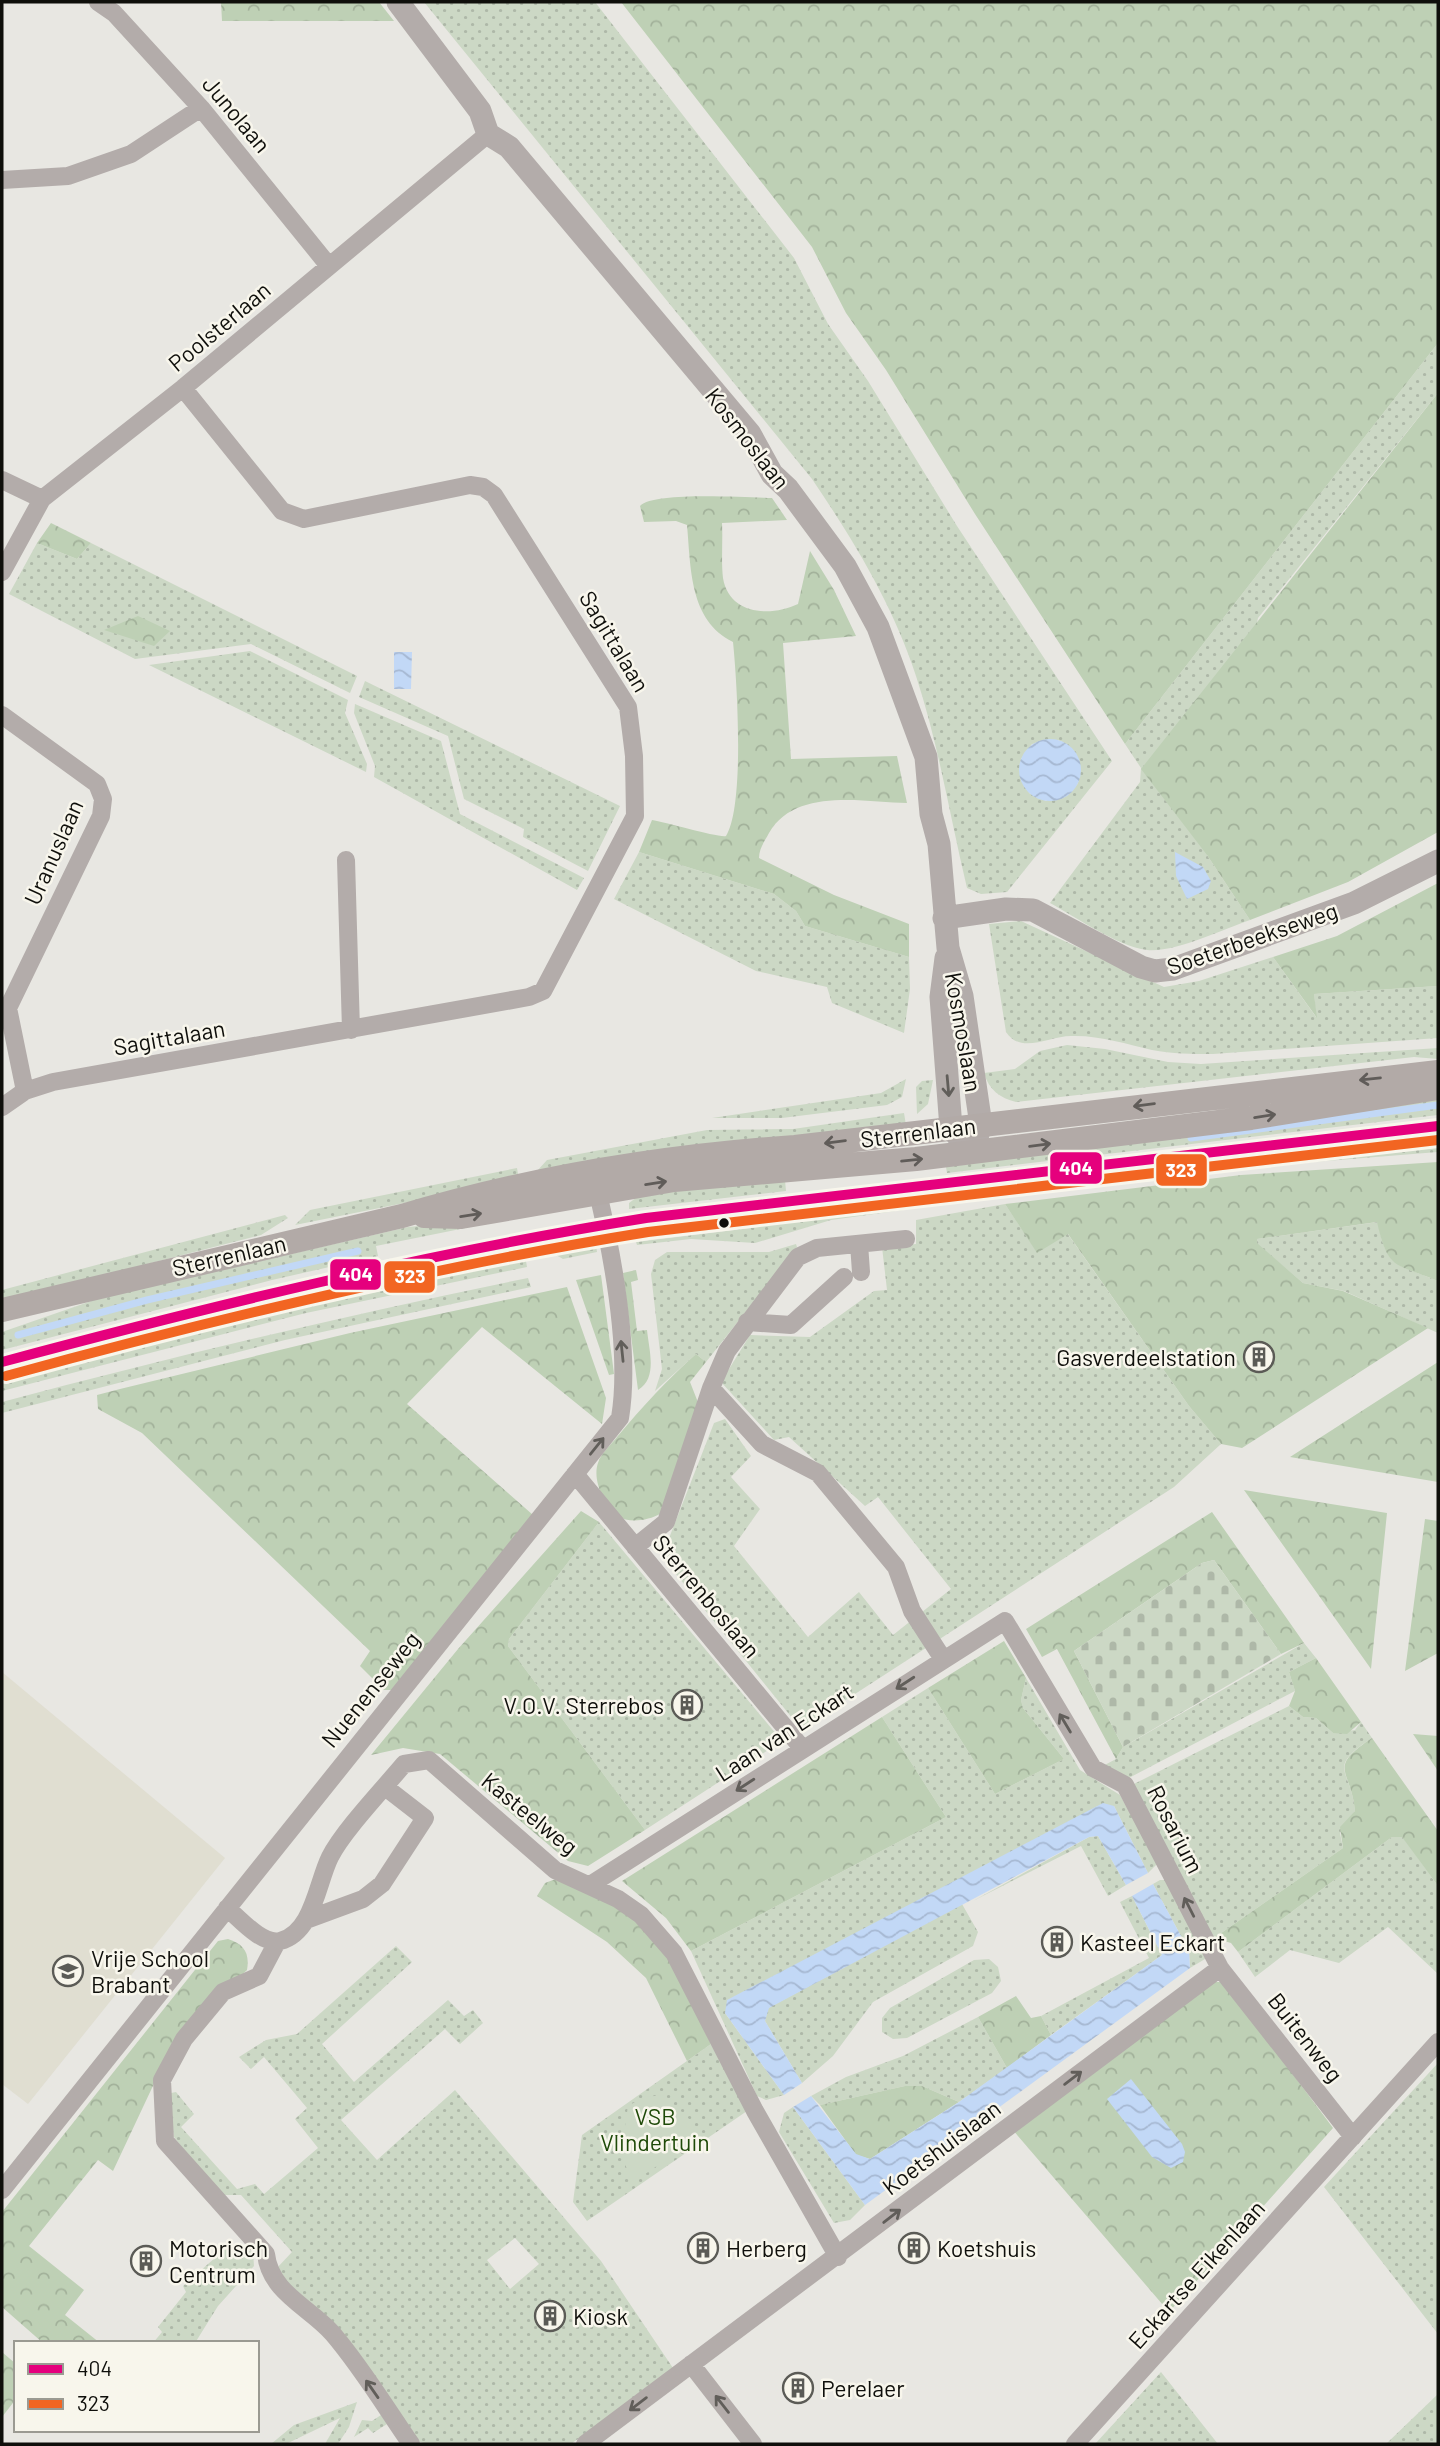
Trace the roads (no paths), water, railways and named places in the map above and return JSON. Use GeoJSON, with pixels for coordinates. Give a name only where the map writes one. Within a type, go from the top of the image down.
{"type":"FeatureCollection","features":[{"type":"Feature","properties":{"kind":"main road","name":"Sterrenlaan"},"geometry":{"type":"LineString","coordinates":[[2,1310],[56,1300],[176,1268],[402,1216],[463,1198],[704,1153],[795,1147],[1438,1072]]}},
{"type":"Feature","properties":{"kind":"main road","name":"Sterrenlaan"},"geometry":{"type":"LineString","coordinates":[[402,1216],[461,1217],[713,1176],[972,1153],[1251,1118],[1438,1087]]}},
{"type":"Feature","properties":{"kind":"main road","name":"Sterrenlaan"},"geometry":{"type":"LineString","coordinates":[[2,1324],[56,1300]]}},
{"type":"Feature","properties":{"kind":"street","name":"Junolaan"},"geometry":{"type":"LineString","coordinates":[[98,2],[114,13],[201,108],[330,266]]}},
{"type":"Feature","properties":{"kind":"street","name":"Kosmoslaan"},"geometry":{"type":"LineString","coordinates":[[398,2],[480,111],[488,134],[509,146],[750,434],[772,474],[788,489],[845,566],[878,627],[926,757],[931,814],[939,844],[948,948],[962,996],[981,1125],[972,1153]]}},
{"type":"Feature","properties":{"kind":"street"},"geometry":{"type":"LineString","coordinates":[[2,180],[68,176],[131,154],[201,108]]}},
{"type":"Feature","properties":{"kind":"street","name":"Poolsterlaan"},"geometry":{"type":"LineString","coordinates":[[2,572],[42,499],[183,388],[488,134]]}},
{"type":"Feature","properties":{"kind":"street","name":"Sagittalaan"},"geometry":{"type":"LineString","coordinates":[[2,1107],[26,1091],[53,1082],[529,997],[543,990],[635,816],[634,756],[628,706],[494,495],[483,487],[470,485],[304,519],[282,512],[183,388]]}},
{"type":"Feature","properties":{"kind":"street"},"geometry":{"type":"LineString","coordinates":[[2,480],[42,499]]}},
{"type":"Feature","properties":{"kind":"street","name":"Uranuslaan"},"geometry":{"type":"LineString","coordinates":[[2,715],[97,784],[103,799],[101,816],[8,1008],[26,1091]]}},
{"type":"Feature","properties":{"kind":"street"},"geometry":{"type":"LineString","coordinates":[[346,860],[351,1030]]}},
{"type":"Feature","properties":{"kind":"street","name":"Soeterbeekseweg"},"geometry":{"type":"LineString","coordinates":[[944,918],[1006,909],[1033,911],[1140,967],[1155,971],[1173,969],[1354,903],[1438,861]]}},
{"type":"Feature","properties":{"kind":"street","name":"Kosmoslaan"},"geometry":{"type":"LineString","coordinates":[[948,948],[941,997],[951,1128]]}},
{"type":"Feature","properties":{"kind":"street"},"geometry":{"type":"LineString","coordinates":[[951,1128],[972,1153]]}},
{"type":"Feature","properties":{"kind":"street"},"geometry":{"type":"LineString","coordinates":[[581,1174],[598,1193]]}},
{"type":"Feature","properties":{"kind":"street","name":"Nuenenseweg"},"geometry":{"type":"LineString","coordinates":[[2,2190],[620,1418],[625,1385],[614,1283],[598,1193]]}},
{"type":"Feature","properties":{"kind":"street"},"geometry":{"type":"LineString","coordinates":[[635,1547],[666,1522],[711,1388],[727,1351],[798,1257],[817,1248],[906,1239]]}},
{"type":"Feature","properties":{"kind":"street"},"geometry":{"type":"LineString","coordinates":[[747,1322],[791,1325],[852,1275],[859,1244]]}},
{"type":"Feature","properties":{"kind":"street"},"geometry":{"type":"LineString","coordinates":[[711,1388],[762,1444],[818,1473],[896,1567],[912,1611],[943,1658]]}},
{"type":"Feature","properties":{"kind":"street","name":"Sterrenboslaan"},"geometry":{"type":"LineString","coordinates":[[575,1474],[802,1748]]}},
{"type":"Feature","properties":{"kind":"street","name":"Laan van Eckart"},"geometry":{"type":"LineString","coordinates":[[590,1885],[1005,1621]]}},
{"type":"Feature","properties":{"kind":"street","name":"Rosarium"},"geometry":{"type":"LineString","coordinates":[[1005,1621],[1093,1768],[1125,1785],[1220,1968]]}},
{"type":"Feature","properties":{"kind":"street","name":"Kasteelweg"},"geometry":{"type":"LineString","coordinates":[[306,1920],[331,1855],[404,1764],[429,1760],[555,1870],[590,1885],[641,1915],[674,1953],[759,2119],[838,2257]]}},
{"type":"Feature","properties":{"kind":"street"},"geometry":{"type":"LineString","coordinates":[[227,1908],[263,1938],[277,1942],[294,1936],[306,1920],[363,1899],[382,1884],[425,1818],[385,1787]]}},
{"type":"Feature","properties":{"kind":"street"},"geometry":{"type":"LineString","coordinates":[[277,1942],[259,1976],[223,1992],[184,2039],[162,2080],[165,2141],[266,2254],[268,2270],[292,2300],[332,2333],[411,2444]]}},
{"type":"Feature","properties":{"kind":"street","name":"Buitenweg"},"geometry":{"type":"LineString","coordinates":[[1220,1968],[1353,2137]]}},
{"type":"Feature","properties":{"kind":"street","name":"Koetshuislaan"},"geometry":{"type":"LineString","coordinates":[[586,2444],[1220,1968]]}},
{"type":"Feature","properties":{"kind":"street","name":"Eckartse Eikenlaan"},"geometry":{"type":"LineString","coordinates":[[1075,2444],[1438,2042]]}},
{"type":"Feature","properties":{"kind":"street"},"geometry":{"type":"LineString","coordinates":[[691,2364],[753,2444]]}},
{"type":"Feature","properties":{"kind":"water"},"geometry":{"type":"Polygon","coordinates":[[[394,652],[412,652],[411,689],[394,689],[394,652]]]}},
{"type":"Feature","properties":{"kind":"water"},"geometry":{"type":"Polygon","coordinates":[[[1050,739],[1072,748],[1081,770],[1072,792],[1050,801],[1028,792],[1019,770],[1028,748],[1050,739]]]}},
{"type":"Feature","properties":{"kind":"water"},"geometry":{"type":"Polygon","coordinates":[[[1175,852],[1203,867],[1211,881],[1208,889],[1187,899],[1176,876],[1175,852]]]}},
{"type":"Feature","properties":{"kind":"water"},"geometry":{"type":"Polygon","coordinates":[[[1103,1803],[1114,1806],[1148,1873],[1126,1885],[1098,1836],[1089,1837],[769,2008],[765,2021],[802,2083],[784,2095],[725,2013],[727,2000],[1103,1803]]]}},
{"type":"Feature","properties":{"kind":"water"},"geometry":{"type":"Polygon","coordinates":[[[1153,1884],[1189,1951],[1190,1968],[865,2205],[793,2107],[811,2096],[856,2154],[870,2159],[959,2102],[1162,1955],[1132,1896],[1153,1884]]]}},
{"type":"Feature","properties":{"kind":"water"},"geometry":{"type":"Polygon","coordinates":[[[1131,2079],[1182,2144],[1185,2152],[1183,2162],[1171,2168],[1152,2157],[1107,2099],[1131,2079]]]}},
{"type":"Feature","properties":{"kind":"waterway"},"geometry":{"type":"LineString","coordinates":[[1191,1138],[1438,1105]]}},
{"type":"Feature","properties":{"kind":"waterway"},"geometry":{"type":"LineString","coordinates":[[18,1335],[147,1300],[358,1251]]}},
{"type":"Feature","properties":{"kind":"place","name":"Gasverdeelstation"},"geometry":{"type":"Point","coordinates":[1259,1357]}},
{"type":"Feature","properties":{"kind":"place","name":"V.O.V. Sterrebos"},"geometry":{"type":"Point","coordinates":[687,1705]}},
{"type":"Feature","properties":{"kind":"place","name":"Kasteel Eckart"},"geometry":{"type":"Point","coordinates":[1057,1942]}},
{"type":"Feature","properties":{"kind":"place","name":"Vrije School Brabant"},"geometry":{"type":"Point","coordinates":[68,1971]}},
{"type":"Feature","properties":{"kind":"place","name":"Herberg"},"geometry":{"type":"Point","coordinates":[703,2248]}},
{"type":"Feature","properties":{"kind":"place","name":"Koetshuis"},"geometry":{"type":"Point","coordinates":[914,2248]}},
{"type":"Feature","properties":{"kind":"place","name":"Motorisch Centrum"},"geometry":{"type":"Point","coordinates":[146,2261]}},
{"type":"Feature","properties":{"kind":"place","name":"Kiosk"},"geometry":{"type":"Point","coordinates":[550,2316]}},
{"type":"Feature","properties":{"kind":"place","name":"Perelaer"},"geometry":{"type":"Point","coordinates":[798,2388]}},
{"type":"Feature","properties":{"kind":"park label","name":"VSB Vlindertuin"},"geometry":{"type":"Point","coordinates":[655,2129]}}]}
